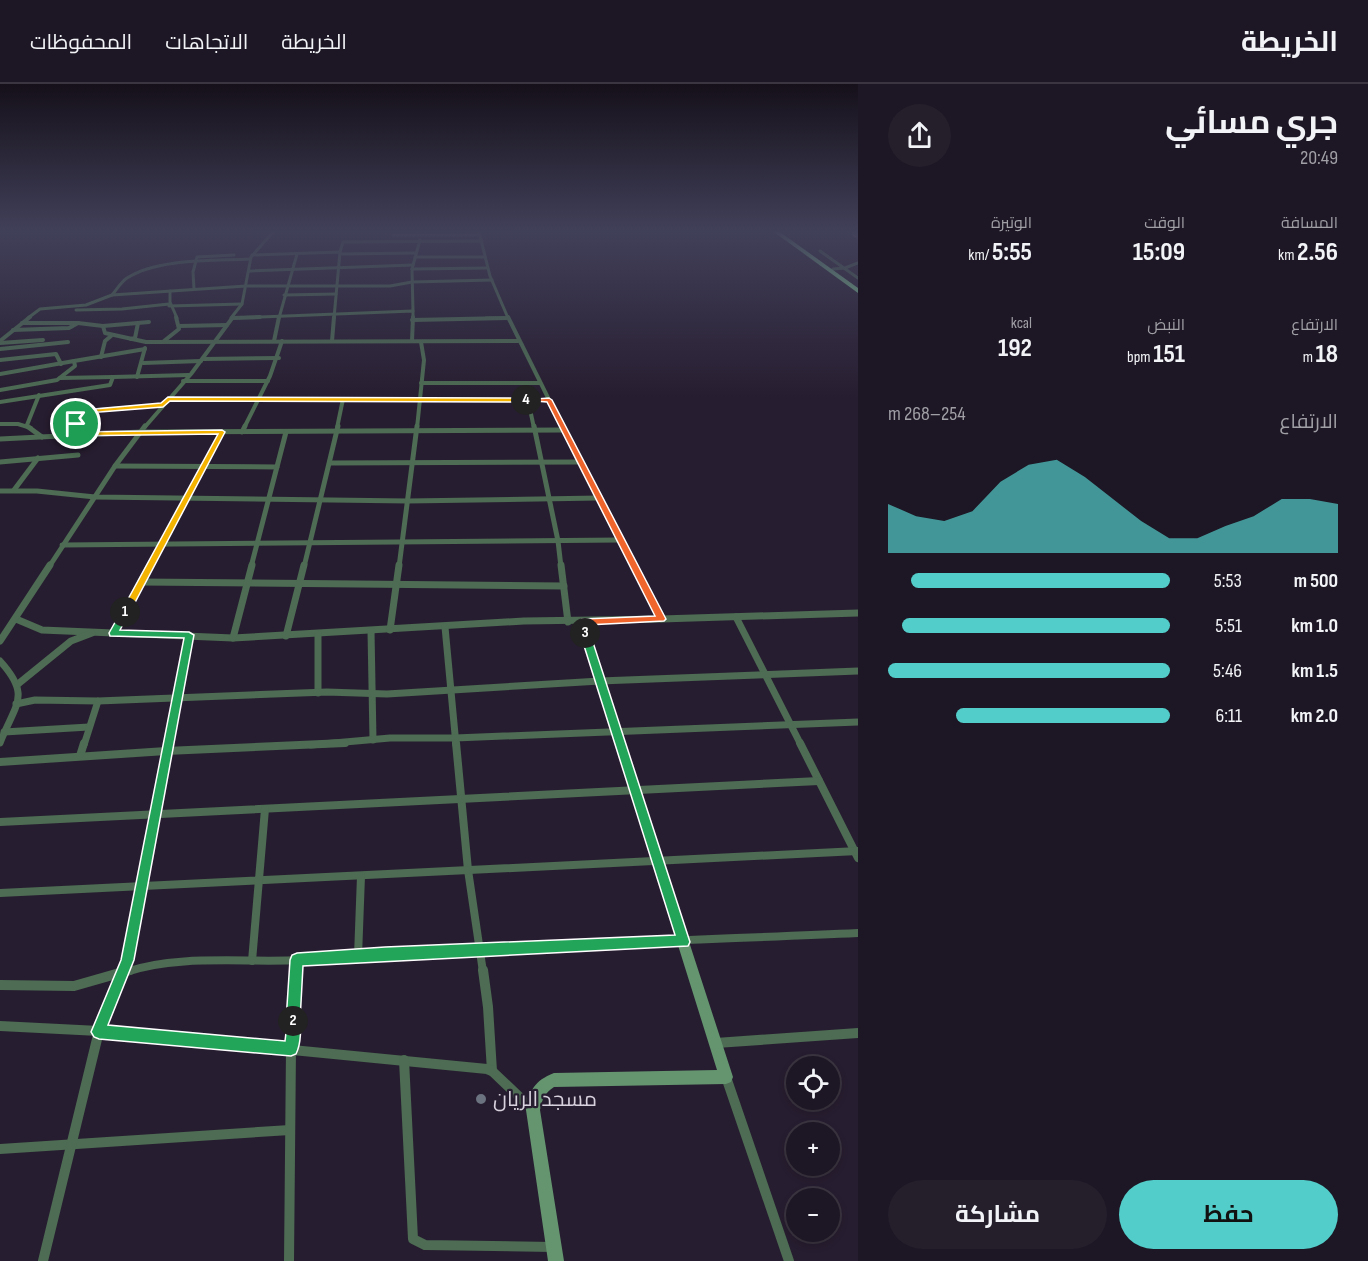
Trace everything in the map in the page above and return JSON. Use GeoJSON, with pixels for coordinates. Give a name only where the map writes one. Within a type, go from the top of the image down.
{"type":"FeatureCollection","features":[{"type":"Feature","properties":{"kind":"street"},"geometry":{"type":"LineString","coordinates":[[112,295],[119,287]]}},
{"type":"Feature","properties":{"kind":"street"},"geometry":{"type":"LineString","coordinates":[[0,342],[40,309],[86,305],[112,295],[230,287]]}},
{"type":"Feature","properties":{"kind":"street"},"geometry":{"type":"LineString","coordinates":[[0,641],[115,466],[140,432],[202,360],[233,318],[242,304],[246,287]]}},
{"type":"Feature","properties":{"kind":"street"},"geometry":{"type":"LineString","coordinates":[[274,341],[286,287]]}},
{"type":"Feature","properties":{"kind":"street"},"geometry":{"type":"LineString","coordinates":[[332,341],[337,287]]}},
{"type":"Feature","properties":{"kind":"street"},"geometry":{"type":"LineString","coordinates":[[412,287],[412,342]]}},
{"type":"Feature","properties":{"kind":"street"},"geometry":{"type":"LineString","coordinates":[[495,287],[518,341],[661,619]]}},
{"type":"Feature","properties":{"kind":"street"},"geometry":{"type":"LineString","coordinates":[[170,291],[169,305],[179,326]]}},
{"type":"Feature","properties":{"kind":"street"},"geometry":{"type":"LineString","coordinates":[[284,295],[336,294]]}},
{"type":"Feature","properties":{"kind":"street"},"geometry":{"type":"LineString","coordinates":[[40,309],[113,310],[169,305],[242,304]]}},
{"type":"Feature","properties":{"kind":"street"},"geometry":{"type":"LineString","coordinates":[[233,318],[413,311]]}},
{"type":"Feature","properties":{"kind":"street"},"geometry":{"type":"LineString","coordinates":[[412,320],[508,318]]}},
{"type":"Feature","properties":{"kind":"street"},"geometry":{"type":"LineString","coordinates":[[22,323],[78,323],[103,326],[149,322]]}},
{"type":"Feature","properties":{"kind":"street"},"geometry":{"type":"LineString","coordinates":[[13,330],[69,328],[78,323]]}},
{"type":"Feature","properties":{"kind":"street"},"geometry":{"type":"LineString","coordinates":[[131,339],[135,338],[138,323]]}},
{"type":"Feature","properties":{"kind":"street"},"geometry":{"type":"LineString","coordinates":[[179,326],[227,325]]}},
{"type":"Feature","properties":{"kind":"street"},"geometry":{"type":"LineString","coordinates":[[103,326],[105,333],[111,336],[146,342],[518,341]]}},
{"type":"Feature","properties":{"kind":"street"},"geometry":{"type":"LineString","coordinates":[[164,341],[177,331],[179,326]]}},
{"type":"Feature","properties":{"kind":"street"},"geometry":{"type":"LineString","coordinates":[[101,357],[105,341],[111,336]]}},
{"type":"Feature","properties":{"kind":"street"},"geometry":{"type":"LineString","coordinates":[[0,342],[43,340]]}},
{"type":"Feature","properties":{"kind":"street"},"geometry":{"type":"LineString","coordinates":[[242,432],[256,399],[279,358],[282,341]]}},
{"type":"Feature","properties":{"kind":"street"},"geometry":{"type":"LineString","coordinates":[[0,349],[68,342]]}},
{"type":"Feature","properties":{"kind":"street"},"geometry":{"type":"LineString","coordinates":[[137,377],[143,363],[146,342]]}},
{"type":"Feature","properties":{"kind":"street"},"geometry":{"type":"LineString","coordinates":[[390,630],[414,463],[424,360],[421,342]]}},
{"type":"Feature","properties":{"kind":"street"},"geometry":{"type":"LineString","coordinates":[[0,374],[146,349]]}},
{"type":"Feature","properties":{"kind":"street"},"geometry":{"type":"LineString","coordinates":[[0,360],[56,354],[61,364]]}},
{"type":"Feature","properties":{"kind":"street"},"geometry":{"type":"LineString","coordinates":[[143,363],[279,358]]}},
{"type":"Feature","properties":{"kind":"street"},"geometry":{"type":"LineString","coordinates":[[60,378],[74,368],[74,361]]}},
{"type":"Feature","properties":{"kind":"street"},"geometry":{"type":"LineString","coordinates":[[0,390],[60,378],[189,375]]}},
{"type":"Feature","properties":{"kind":"street"},"geometry":{"type":"LineString","coordinates":[[0,402],[110,385],[113,377]]}},
{"type":"Feature","properties":{"kind":"street"},"geometry":{"type":"LineString","coordinates":[[183,381],[268,381]]}},
{"type":"Feature","properties":{"kind":"street"},"geometry":{"type":"LineString","coordinates":[[421,383],[540,383]]}},
{"type":"Feature","properties":{"kind":"street"},"geometry":{"type":"LineString","coordinates":[[27,425],[39,395]]}},
{"type":"Feature","properties":{"kind":"street"},"geometry":{"type":"LineString","coordinates":[[168,399],[549,400]]}},
{"type":"Feature","properties":{"kind":"street"},"geometry":{"type":"LineString","coordinates":[[286,636],[330,463],[343,399]]}},
{"type":"Feature","properties":{"kind":"street"},"geometry":{"type":"LineString","coordinates":[[528,400],[558,541],[568,622]]}},
{"type":"Feature","properties":{"kind":"street"},"geometry":{"type":"LineString","coordinates":[[67,434],[86,411],[163,405]]}},
{"type":"Feature","properties":{"kind":"street"},"geometry":{"type":"LineString","coordinates":[[0,424],[27,425],[36,428],[42,436]]}},
{"type":"Feature","properties":{"kind":"street"},"geometry":{"type":"LineString","coordinates":[[0,439],[140,432],[565,430]]}},
{"type":"Feature","properties":{"kind":"street"},"geometry":{"type":"LineString","coordinates":[[113,633],[222,432]]}},
{"type":"Feature","properties":{"kind":"street"},"geometry":{"type":"LineString","coordinates":[[233,638],[286,432]]}},
{"type":"Feature","properties":{"kind":"street"},"geometry":{"type":"LineString","coordinates":[[0,462],[78,455]]}},
{"type":"Feature","properties":{"kind":"street"},"geometry":{"type":"LineString","coordinates":[[14,490],[38,458]]}},
{"type":"Feature","properties":{"kind":"street"},"geometry":{"type":"LineString","coordinates":[[330,463],[581,462]]}},
{"type":"Feature","properties":{"kind":"street"},"geometry":{"type":"LineString","coordinates":[[115,466],[277,467]]}},
{"type":"Feature","properties":{"kind":"street"},"geometry":{"type":"LineString","coordinates":[[0,491],[95,496],[321,500],[599,498]]}},
{"type":"Feature","properties":{"kind":"street"},"geometry":{"type":"LineString","coordinates":[[62,545],[620,540]]}},
{"type":"Feature","properties":{"kind":"street"},"geometry":{"type":"LineString","coordinates":[[141,582],[564,586]]}},
{"type":"Feature","properties":{"kind":"street"},"geometry":{"type":"LineString","coordinates":[[16,619],[42,630],[233,638],[524,621],[582,622],[858,613]]}},
{"type":"Feature","properties":{"kind":"street"},"geometry":{"type":"LineString","coordinates":[[0,893],[857,853],[736,617]]}},
{"type":"Feature","properties":{"kind":"street"},"geometry":{"type":"LineString","coordinates":[[582,622],[726,1077],[789,1261]]}},
{"type":"Feature","properties":{"kind":"street"},"geometry":{"type":"LineString","coordinates":[[445,627],[468,870],[488,1007],[492,1071]]}},
{"type":"Feature","properties":{"kind":"street"},"geometry":{"type":"LineString","coordinates":[[371,631],[373,740]]}},
{"type":"Feature","properties":{"kind":"street"},"geometry":{"type":"LineString","coordinates":[[18,684],[71,641],[93,633]]}},
{"type":"Feature","properties":{"kind":"street"},"geometry":{"type":"LineString","coordinates":[[318,634],[318,693]]}},
{"type":"Feature","properties":{"kind":"street"},"geometry":{"type":"LineString","coordinates":[[43,1261],[99,1032],[123,973],[189,635]]}},
{"type":"Feature","properties":{"kind":"street"},"geometry":{"type":"LineString","coordinates":[[0,661],[18,684],[16,704],[0,743]]}},
{"type":"Feature","properties":{"kind":"street"},"geometry":{"type":"LineString","coordinates":[[16,704],[35,700],[318,693],[372,694],[600,681],[858,671]]}},
{"type":"Feature","properties":{"kind":"street"},"geometry":{"type":"LineString","coordinates":[[80,756],[98,700]]}},
{"type":"Feature","properties":{"kind":"street"},"geometry":{"type":"LineString","coordinates":[[0,762],[373,740],[858,722]]}},
{"type":"Feature","properties":{"kind":"street"},"geometry":{"type":"LineString","coordinates":[[4,732],[89,727]]}},
{"type":"Feature","properties":{"kind":"street"},"geometry":{"type":"LineString","coordinates":[[0,822],[819,781]]}},
{"type":"Feature","properties":{"kind":"street"},"geometry":{"type":"LineString","coordinates":[[252,961],[265,809]]}},
{"type":"Feature","properties":{"kind":"street"},"geometry":{"type":"LineString","coordinates":[[358,956],[361,876]]}},
{"type":"Feature","properties":{"kind":"street"},"geometry":{"type":"LineString","coordinates":[[0,985],[74,986],[150,964],[297,960],[858,933]]}},
{"type":"Feature","properties":{"kind":"street"},"geometry":{"type":"LineString","coordinates":[[289,1261],[291,1049],[297,960]]}},
{"type":"Feature","properties":{"kind":"street"},"geometry":{"type":"LineString","coordinates":[[0,1026],[99,1032],[291,1049],[492,1071],[533,1110]]}},
{"type":"Feature","properties":{"kind":"street"},"geometry":{"type":"LineString","coordinates":[[716,1043],[858,1033]]}},
{"type":"Feature","properties":{"kind":"street"},"geometry":{"type":"LineString","coordinates":[[404,1060],[413,1239],[425,1245],[555,1254],[533,1110],[537,1092],[544,1083],[554,1080],[726,1077]]}},
{"type":"Feature","properties":{"kind":"street"},"geometry":{"type":"LineString","coordinates":[[0,1149],[290,1131]]}},
{"type":"Feature","properties":{"kind":"place","name":"مسجد الريان"},"geometry":{"type":"Point","coordinates":[481,1099]}},
{"type":"Feature","properties":{"kind":"route"},"geometry":{"type":"LineString","coordinates":[[168,399],[549,400],[661,619],[582,622],[684,942],[385,954],[297,960],[291,1049],[99,1032],[128,960],[189,635],[113,633],[222,432],[67,434],[76,424],[86,411],[163,405],[168,399]]}}]}
